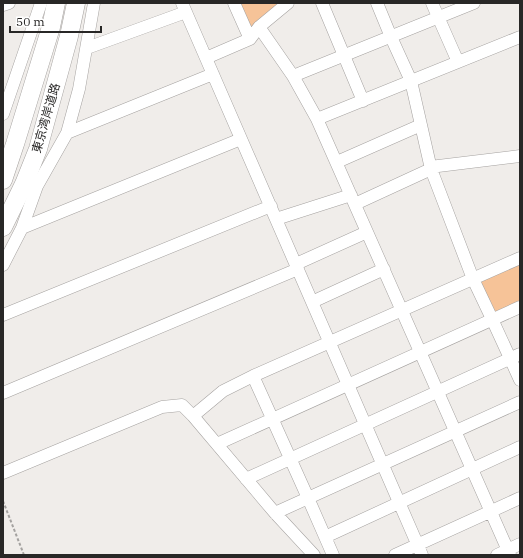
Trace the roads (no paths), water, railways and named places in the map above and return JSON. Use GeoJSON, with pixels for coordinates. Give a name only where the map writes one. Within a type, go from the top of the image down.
{"type":"FeatureCollection","features":[{"type":"Feature","properties":{"kind":"highway","name":"東京湾岸道路"},"geometry":{"type":"LineString","coordinates":[[3,179],[51,27],[56,3]]}},
{"type":"Feature","properties":{"kind":"highway","name":"東京湾岸道路"},"geometry":{"type":"LineString","coordinates":[[3,227],[31,185],[38,149],[69,36],[76,3]]}},
{"type":"Feature","properties":{"kind":"street"},"geometry":{"type":"LineString","coordinates":[[3,5],[9,3]]}},
{"type":"Feature","properties":{"kind":"street"},"geometry":{"type":"LineString","coordinates":[[3,114],[8,84],[41,3]]}},
{"type":"Feature","properties":{"kind":"street"},"geometry":{"type":"LineString","coordinates":[[3,265],[22,228],[31,185],[68,133],[79,89],[94,3]]}},
{"type":"Feature","properties":{"kind":"street"},"geometry":{"type":"LineString","coordinates":[[234,3],[250,38]]}},
{"type":"Feature","properties":{"kind":"street"},"geometry":{"type":"LineString","coordinates":[[206,58],[250,38],[259,27],[288,3]]}},
{"type":"Feature","properties":{"kind":"street"},"geometry":{"type":"LineString","coordinates":[[322,3],[363,101]]}},
{"type":"Feature","properties":{"kind":"street"},"geometry":{"type":"LineString","coordinates":[[377,3],[411,81],[431,168],[473,279],[492,319],[515,356],[520,380]]}},
{"type":"Feature","properties":{"kind":"street"},"geometry":{"type":"LineString","coordinates":[[432,3],[458,62]]}},
{"type":"Feature","properties":{"kind":"street"},"geometry":{"type":"LineString","coordinates":[[293,76],[474,3]]}},
{"type":"Feature","properties":{"kind":"street"},"geometry":{"type":"LineString","coordinates":[[86,48],[184,8],[420,550]]}},
{"type":"Feature","properties":{"kind":"street"},"geometry":{"type":"LineString","coordinates":[[259,27],[293,76],[318,119],[472,470],[490,512],[505,553],[520,544]]}},
{"type":"Feature","properties":{"kind":"street"},"geometry":{"type":"LineString","coordinates":[[318,119],[520,37]]}},
{"type":"Feature","properties":{"kind":"street"},"geometry":{"type":"LineString","coordinates":[[68,133],[213,74]]}},
{"type":"Feature","properties":{"kind":"street"},"geometry":{"type":"LineString","coordinates":[[337,162],[421,125]]}},
{"type":"Feature","properties":{"kind":"street"},"geometry":{"type":"LineString","coordinates":[[22,228],[241,139]]}},
{"type":"Feature","properties":{"kind":"street"},"geometry":{"type":"LineString","coordinates":[[276,219],[353,199],[431,168],[520,156]]}},
{"type":"Feature","properties":{"kind":"street"},"geometry":{"type":"LineString","coordinates":[[3,179],[31,185]]}},
{"type":"Feature","properties":{"kind":"street"},"geometry":{"type":"LineString","coordinates":[[3,315],[270,206]]}},
{"type":"Feature","properties":{"kind":"street"},"geometry":{"type":"LineString","coordinates":[[3,393],[297,267],[367,232]]}},
{"type":"Feature","properties":{"kind":"street"},"geometry":{"type":"LineString","coordinates":[[193,416],[223,391],[253,376],[520,258]]}},
{"type":"Feature","properties":{"kind":"street"},"geometry":{"type":"LineString","coordinates":[[312,302],[384,270]]}},
{"type":"Feature","properties":{"kind":"street"},"geometry":{"type":"LineString","coordinates":[[217,444],[520,307]]}},
{"type":"Feature","properties":{"kind":"street"},"geometry":{"type":"LineString","coordinates":[[246,479],[515,356]]}},
{"type":"Feature","properties":{"kind":"street"},"geometry":{"type":"LineString","coordinates":[[253,376],[333,555]]}},
{"type":"Feature","properties":{"kind":"street"},"geometry":{"type":"LineString","coordinates":[[275,513],[520,402]]}},
{"type":"Feature","properties":{"kind":"street"},"geometry":{"type":"LineString","coordinates":[[3,473],[162,407],[182,405],[275,513],[314,555]]}},
{"type":"Feature","properties":{"kind":"street"},"geometry":{"type":"LineString","coordinates":[[325,537],[520,447]]}},
{"type":"Feature","properties":{"kind":"street"},"geometry":{"type":"LineString","coordinates":[[395,555],[420,550],[490,512],[520,498]]}}]}
